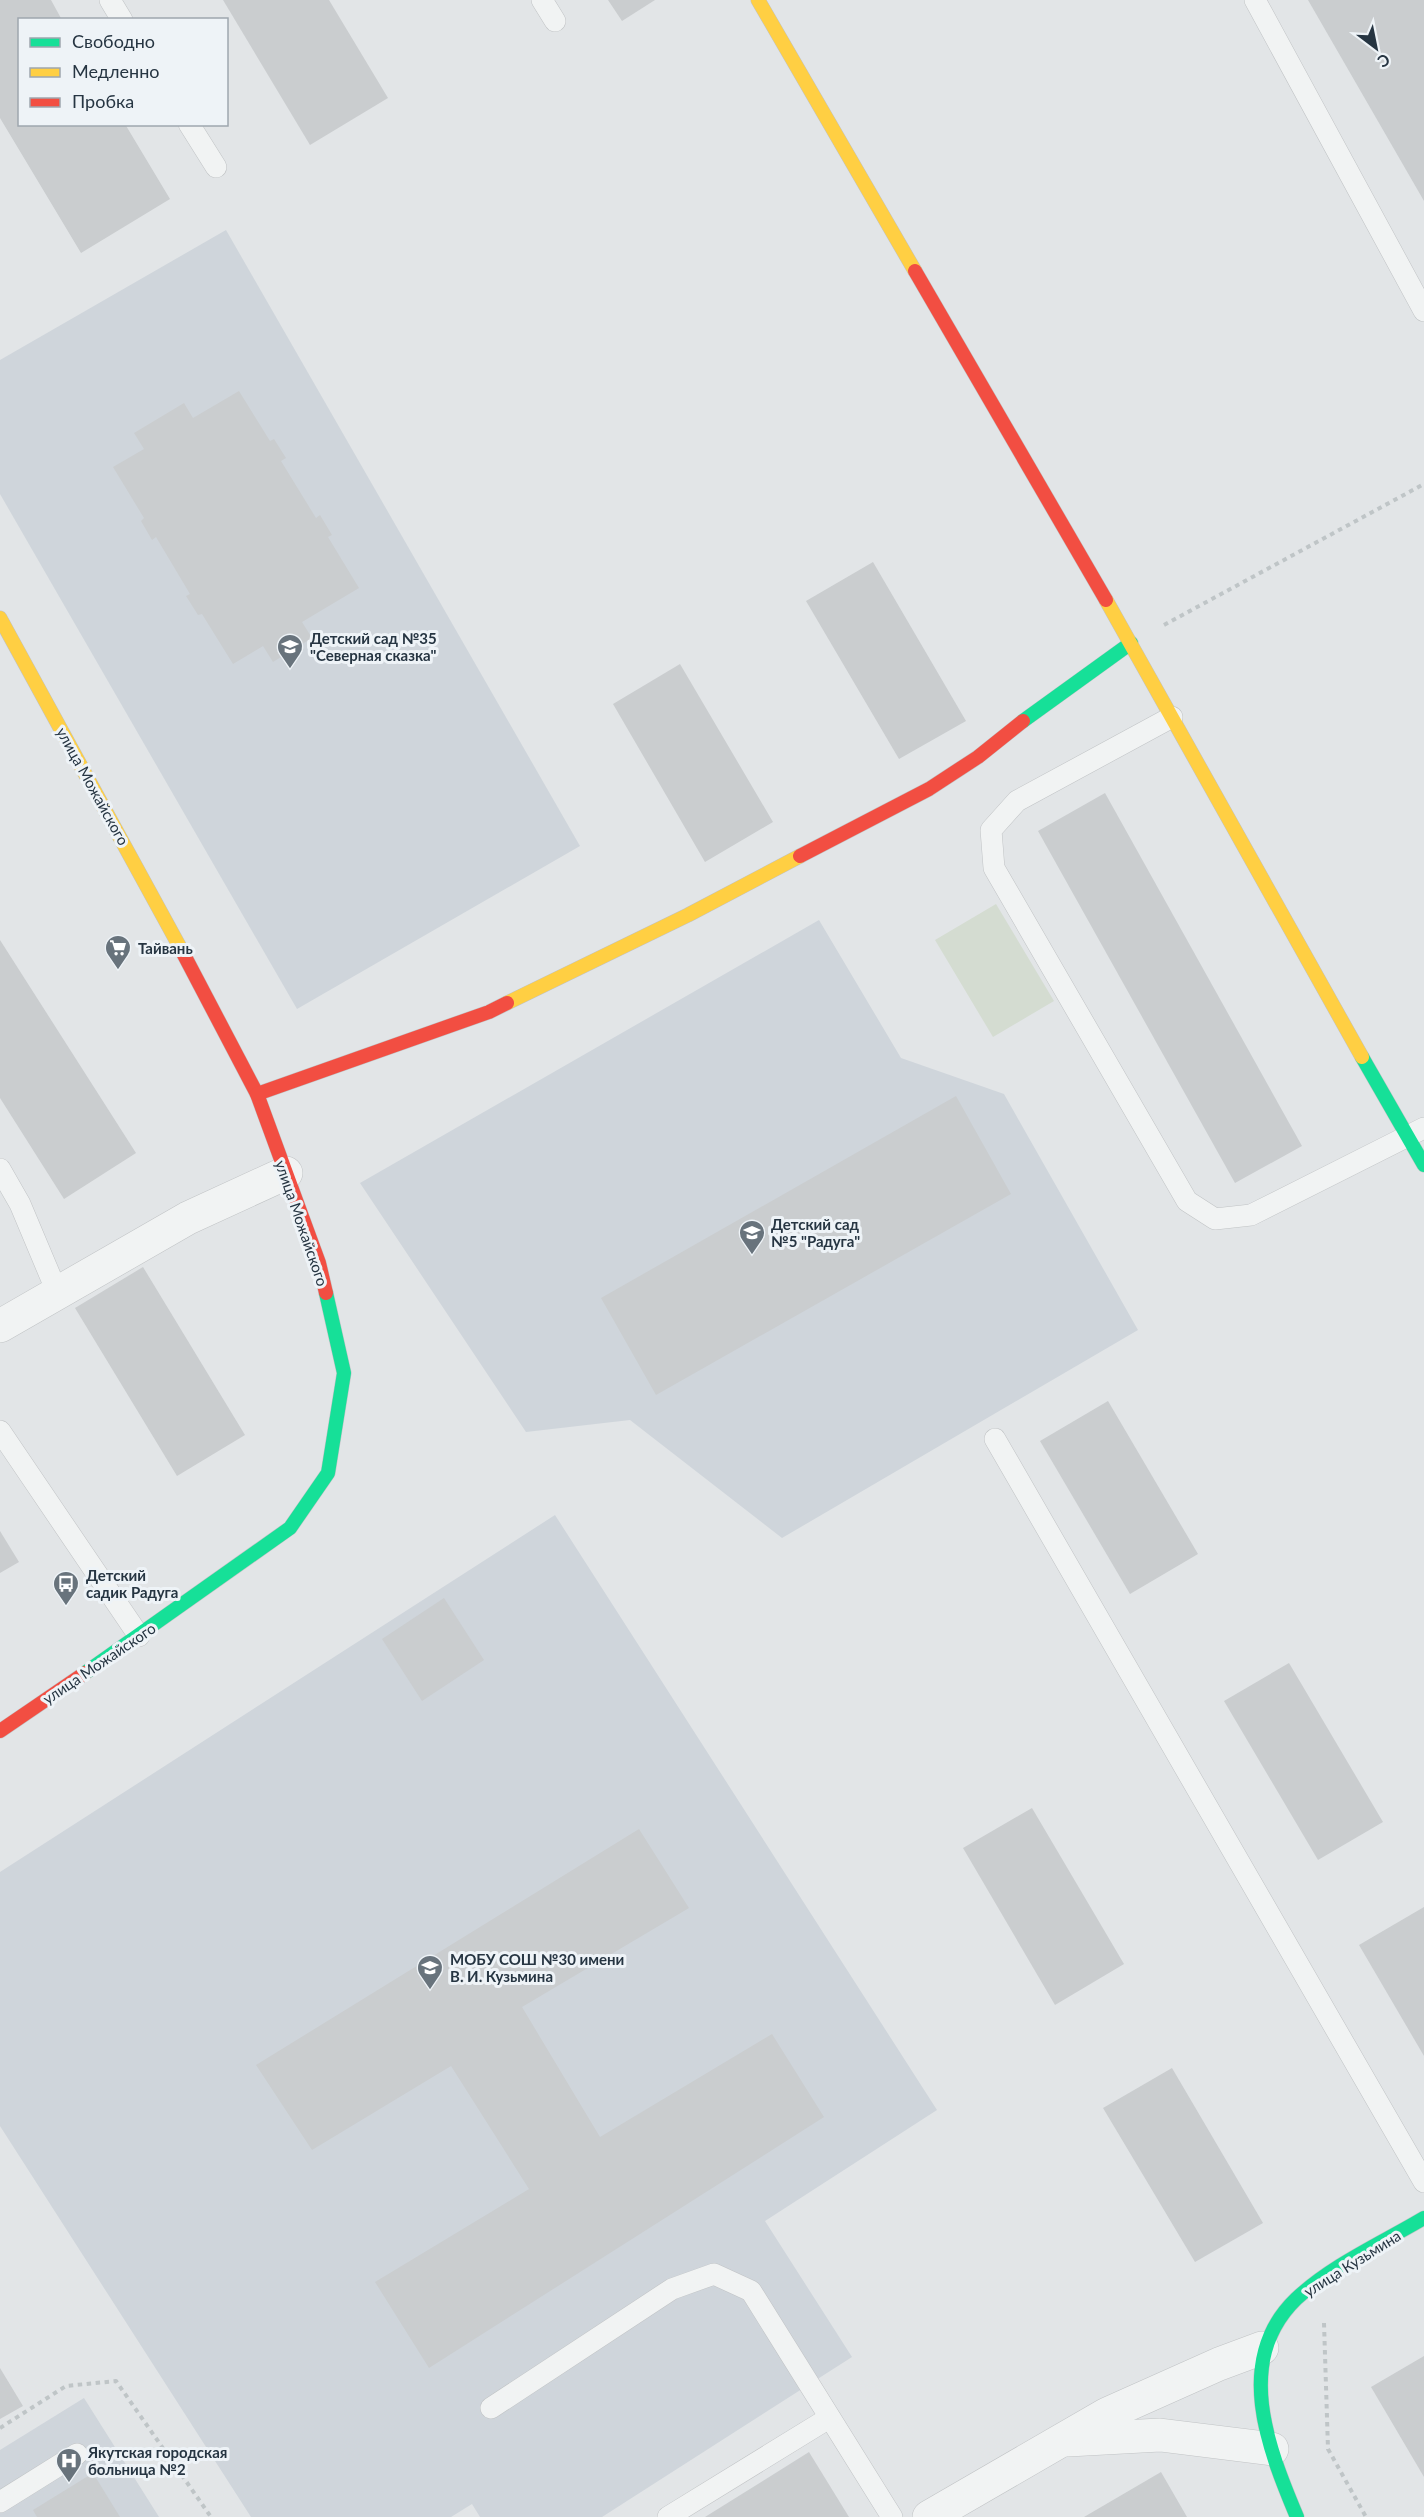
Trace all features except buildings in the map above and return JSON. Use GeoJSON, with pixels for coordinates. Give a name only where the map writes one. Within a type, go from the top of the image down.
{"type":"FeatureCollection","features":[{"type":"Feature","properties":{"kind":"street"},"geometry":{"type":"LineString","coordinates":[[758,0],[1131,643],[1296,942],[1415,1132],[1424,1166]]}},
{"type":"Feature","properties":{"kind":"street","name":"улица Можайского"},"geometry":{"type":"LineString","coordinates":[[0,618],[134,861],[257,1094],[319,1263],[344,1373],[328,1473],[290,1528],[139,1636],[0,1731]]}},
{"type":"Feature","properties":{"kind":"street"},"geometry":{"type":"LineString","coordinates":[[257,1094],[489,1012],[688,915],[930,789],[978,757],[1063,690],[1131,643]]}},
{"type":"Feature","properties":{"kind":"street"},"geometry":{"type":"LineString","coordinates":[[0,1326],[188,1218],[286,1173]]}},
{"type":"Feature","properties":{"kind":"street","name":"улица Кузьмина"},"geometry":{"type":"LineString","coordinates":[[1297,2517],[1262,2414],[1258,2383],[1262,2349],[1276,2321],[1294,2300],[1322,2279],[1424,2218]]}},
{"type":"Feature","properties":{"kind":"street"},"geometry":{"type":"LineString","coordinates":[[929,2517],[1107,2414],[1219,2364],[1262,2349]]}},
{"type":"Feature","properties":{"kind":"street"},"geometry":{"type":"LineString","coordinates":[[1060,2441],[1160,2435],[1272,2449]]}},
{"type":"Feature","properties":{"kind":"lane"},"geometry":{"type":"LineString","coordinates":[[110,0],[121,18]]}},
{"type":"Feature","properties":{"kind":"lane"},"geometry":{"type":"LineString","coordinates":[[542,0],[555,21]]}},
{"type":"Feature","properties":{"kind":"lane"},"geometry":{"type":"LineString","coordinates":[[1255,0],[1424,311]]}},
{"type":"Feature","properties":{"kind":"lane"},"geometry":{"type":"LineString","coordinates":[[190,126],[216,167]]}},
{"type":"Feature","properties":{"kind":"lane"},"geometry":{"type":"LineString","coordinates":[[1172,717],[1017,801],[991,830],[994,868],[1187,1201],[1215,1219],[1251,1215],[1415,1132]]}},
{"type":"Feature","properties":{"kind":"lane"},"geometry":{"type":"LineString","coordinates":[[0,1169],[20,1204],[57,1292]]}},
{"type":"Feature","properties":{"kind":"lane"},"geometry":{"type":"LineString","coordinates":[[0,1431],[139,1636]]}},
{"type":"Feature","properties":{"kind":"lane"},"geometry":{"type":"LineString","coordinates":[[995,1439],[1424,2182]]}},
{"type":"Feature","properties":{"kind":"lane"},"geometry":{"type":"LineString","coordinates":[[491,2408],[672,2289],[714,2274],[751,2291],[891,2517]]}},
{"type":"Feature","properties":{"kind":"lane"},"geometry":{"type":"LineString","coordinates":[[668,2517],[829,2418]]}},
{"type":"Feature","properties":{"kind":"lane"},"geometry":{"type":"LineString","coordinates":[[0,2502],[77,2454]]}},
{"type":"Feature","properties":{"kind":"path"},"geometry":{"type":"LineString","coordinates":[[1131,643],[1424,484]]}},
{"type":"Feature","properties":{"kind":"path"},"geometry":{"type":"LineString","coordinates":[[1322,2279],[1328,2449],[1366,2517]]}},
{"type":"Feature","properties":{"kind":"path"},"geometry":{"type":"LineString","coordinates":[[0,2428],[66,2386],[116,2381],[211,2517]]}},
{"type":"Feature","properties":{"kind":"shaded area","name":"Детский сад №35 \"Северная сказка\""},"geometry":{"type":"Polygon","coordinates":[[[226,230],[580,846],[297,1009],[0,494],[0,360],[226,230]]]}},
{"type":"Feature","properties":{"kind":"shaded area"},"geometry":{"type":"Polygon","coordinates":[[[996,904],[1054,1001],[993,1037],[935,940],[996,904]]]}},
{"type":"Feature","properties":{"kind":"shaded area","name":"Детский сад №5 \"Радуга\""},"geometry":{"type":"Polygon","coordinates":[[[819,920],[901,1058],[1004,1094],[1138,1330],[782,1538],[630,1420],[526,1432],[360,1183],[819,920]]]}},
{"type":"Feature","properties":{"kind":"shaded area","name":"МОБУ СОШ №30 имени В. И. Кузьмина"},"geometry":{"type":"Polygon","coordinates":[[[555,1515],[937,2110],[765,2221],[852,2357],[602,2517],[480,2517],[472,2504],[451,2517],[251,2517],[0,2126],[0,1872],[555,1515]]]}},
{"type":"Feature","properties":{"kind":"shaded area","name":"Якутская городская больница №2"},"geometry":{"type":"Polygon","coordinates":[[[84,2398],[159,2517],[0,2517],[0,2450],[84,2398]]]}},
{"type":"Feature","properties":{"kind":"traffic: fast"},"geometry":{"type":"LineString","coordinates":[[1023,721],[1131,643]]}},
{"type":"Feature","properties":{"kind":"traffic: fast"},"geometry":{"type":"LineString","coordinates":[[1362,1057],[1424,1165]]}},
{"type":"Feature","properties":{"kind":"traffic: fast"},"geometry":{"type":"LineString","coordinates":[[85,1673],[290,1528],[328,1473],[344,1373],[326,1293]]}},
{"type":"Feature","properties":{"kind":"traffic: fast"},"geometry":{"type":"LineString","coordinates":[[1297,2517],[1267,2434],[1262,2405],[1261,2377],[1266,2349],[1277,2323],[1296,2299],[1325,2276],[1424,2218]]}},
{"type":"Feature","properties":{"kind":"traffic: slow"},"geometry":{"type":"LineString","coordinates":[[758,0],[915,271]]}},
{"type":"Feature","properties":{"kind":"traffic: slow"},"geometry":{"type":"LineString","coordinates":[[1106,600],[1362,1057]]}},
{"type":"Feature","properties":{"kind":"traffic: slow"},"geometry":{"type":"LineString","coordinates":[[0,618],[182,951]]}},
{"type":"Feature","properties":{"kind":"traffic: slow"},"geometry":{"type":"LineString","coordinates":[[507,1003],[688,915],[800,856]]}},
{"type":"Feature","properties":{"kind":"traffic: jam"},"geometry":{"type":"LineString","coordinates":[[915,271],[1106,600]]}},
{"type":"Feature","properties":{"kind":"traffic: jam"},"geometry":{"type":"LineString","coordinates":[[800,856],[929,789],[978,757],[1023,721]]}},
{"type":"Feature","properties":{"kind":"traffic: jam"},"geometry":{"type":"LineString","coordinates":[[182,951],[257,1094],[319,1263],[326,1293]]}},
{"type":"Feature","properties":{"kind":"traffic: jam"},"geometry":{"type":"LineString","coordinates":[[257,1094],[489,1012],[507,1003]]}},
{"type":"Feature","properties":{"kind":"traffic: jam"},"geometry":{"type":"LineString","coordinates":[[0,1731],[85,1673]]}},
{"type":"Feature","properties":{"kind":"place","name":"Детский сад №35 \"Северная сказка\""},"geometry":{"type":"Point","coordinates":[290,670]}},
{"type":"Feature","properties":{"kind":"place","name":"Тайвань"},"geometry":{"type":"Point","coordinates":[118,971]}},
{"type":"Feature","properties":{"kind":"place","name":"Детский сад №5 \"Радуга\""},"geometry":{"type":"Point","coordinates":[752,1256]}},
{"type":"Feature","properties":{"kind":"place","name":"Детский садик Радуга"},"geometry":{"type":"Point","coordinates":[66,1607]}},
{"type":"Feature","properties":{"kind":"place","name":"МОБУ СОШ №30 имени В. И. Кузьмина"},"geometry":{"type":"Point","coordinates":[430,1991]}},
{"type":"Feature","properties":{"kind":"place","name":"Якутская городская больница №2"},"geometry":{"type":"Point","coordinates":[69,2484]}}]}
